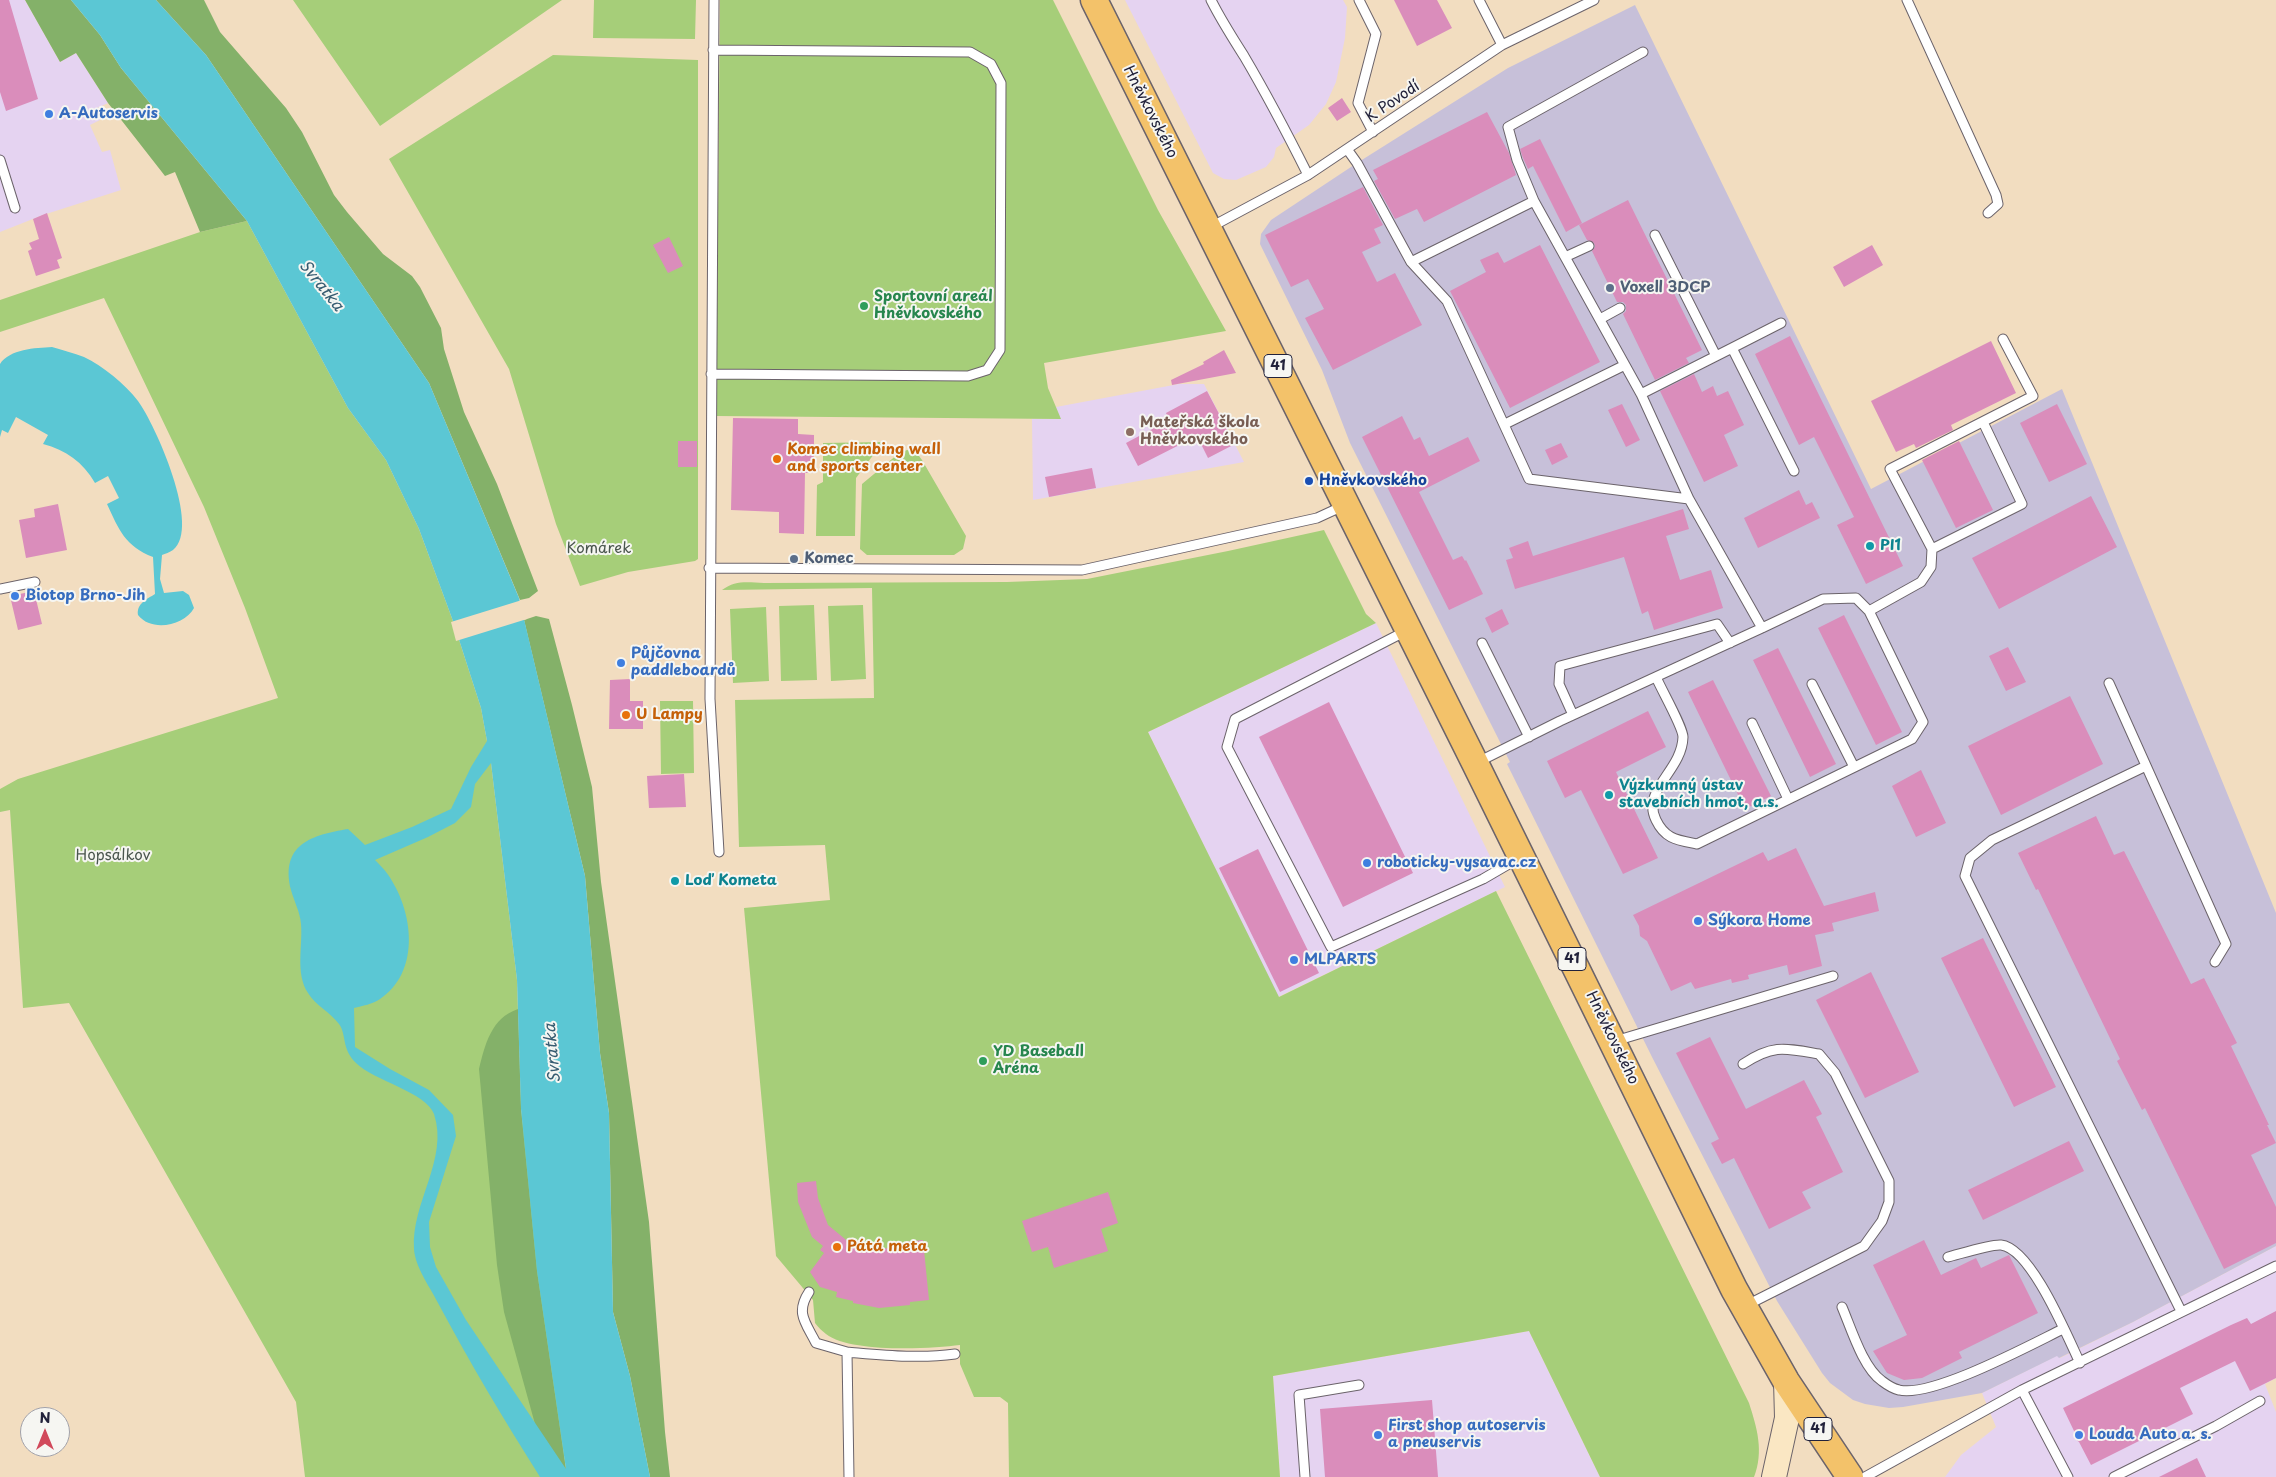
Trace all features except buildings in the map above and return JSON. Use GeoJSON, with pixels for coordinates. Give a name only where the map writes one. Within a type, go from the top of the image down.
{"type":"FeatureCollection","features":[{"type":"Feature","properties":{"kind":"main road","name":"Hněvkovského"},"geometry":{"type":"LineString","coordinates":[[1094,0],[1744,1306],[1786,1381],[1850,1477]]}},
{"type":"Feature","properties":{"kind":"street"},"geometry":{"type":"LineString","coordinates":[[1774,1477],[1786,1418],[1786,1381]]}},
{"type":"Feature","properties":{"kind":"lane"},"geometry":{"type":"LineString","coordinates":[[714,0],[709,568],[710,699],[719,852]]}},
{"type":"Feature","properties":{"kind":"lane"},"geometry":{"type":"LineString","coordinates":[[1210,0],[1282,124],[1308,175]]}},
{"type":"Feature","properties":{"kind":"lane"},"geometry":{"type":"LineString","coordinates":[[1359,0],[1376,34],[1358,103],[1373,132]]}},
{"type":"Feature","properties":{"kind":"lane"},"geometry":{"type":"LineString","coordinates":[[1479,0],[1502,45]]}},
{"type":"Feature","properties":{"kind":"lane","name":"K Povodí"},"geometry":{"type":"LineString","coordinates":[[1209,228],[1308,175],[1502,45],[1594,0]]}},
{"type":"Feature","properties":{"kind":"lane"},"geometry":{"type":"LineString","coordinates":[[1907,0],[1996,195],[1998,204],[1988,213]]}},
{"type":"Feature","properties":{"kind":"lane"},"geometry":{"type":"LineString","coordinates":[[711,374],[968,376],[987,370],[1000,350],[1001,83],[991,64],[970,52],[713,50]]}},
{"type":"Feature","properties":{"kind":"lane"},"geometry":{"type":"LineString","coordinates":[[1643,52],[1508,127],[1517,160],[1534,201],[1641,394],[1689,499],[1762,628]]}},
{"type":"Feature","properties":{"kind":"lane"},"geometry":{"type":"LineString","coordinates":[[1346,150],[1357,163],[1411,262],[1447,301],[1529,478],[1689,499]]}},
{"type":"Feature","properties":{"kind":"lane"},"geometry":{"type":"LineString","coordinates":[[0,160],[14,208]]}},
{"type":"Feature","properties":{"kind":"lane"},"geometry":{"type":"LineString","coordinates":[[1411,262],[1534,201]]}},
{"type":"Feature","properties":{"kind":"lane"},"geometry":{"type":"LineString","coordinates":[[1654,235],[1716,356]]}},
{"type":"Feature","properties":{"kind":"lane"},"geometry":{"type":"LineString","coordinates":[[1565,257],[1590,246]]}},
{"type":"Feature","properties":{"kind":"lane"},"geometry":{"type":"LineString","coordinates":[[1600,319],[1620,308]]}},
{"type":"Feature","properties":{"kind":"lane"},"geometry":{"type":"LineString","coordinates":[[1641,394],[1781,323]]}},
{"type":"Feature","properties":{"kind":"lane"},"geometry":{"type":"LineString","coordinates":[[1869,611],[1921,582],[1931,567],[1932,549],[1890,469],[2033,396],[2003,339]]}},
{"type":"Feature","properties":{"kind":"lane"},"geometry":{"type":"LineString","coordinates":[[1732,348],[1794,471]]}},
{"type":"Feature","properties":{"kind":"lane"},"geometry":{"type":"LineString","coordinates":[[1505,424],[1625,365]]}},
{"type":"Feature","properties":{"kind":"lane"},"geometry":{"type":"LineString","coordinates":[[1932,549],[2022,504],[1983,422]]}},
{"type":"Feature","properties":{"kind":"lane"},"geometry":{"type":"LineString","coordinates":[[709,568],[1082,570],[1317,518],[1346,504]]}},
{"type":"Feature","properties":{"kind":"lane"},"geometry":{"type":"LineString","coordinates":[[0,589],[35,582]]}},
{"type":"Feature","properties":{"kind":"lane"},"geometry":{"type":"LineString","coordinates":[[1475,763],[1573,715],[1823,599],[1856,598],[1869,611],[1923,722],[1912,739],[1696,844],[1678,840],[1661,832],[1653,814],[1652,799],[1681,754],[1684,734],[1656,677]]}},
{"type":"Feature","properties":{"kind":"lane"},"geometry":{"type":"LineString","coordinates":[[1573,715],[1559,684],[1560,666],[1717,624],[1730,643]]}},
{"type":"Feature","properties":{"kind":"lane"},"geometry":{"type":"LineString","coordinates":[[1409,630],[1235,719],[1227,747],[1331,946],[1484,879],[1522,857]]}},
{"type":"Feature","properties":{"kind":"lane"},"geometry":{"type":"LineString","coordinates":[[1482,643],[1529,737]]}},
{"type":"Feature","properties":{"kind":"lane"},"geometry":{"type":"LineString","coordinates":[[2109,683],[2226,944],[2215,962]]}},
{"type":"Feature","properties":{"kind":"lane"},"geometry":{"type":"LineString","coordinates":[[1812,684],[1854,767]]}},
{"type":"Feature","properties":{"kind":"lane"},"geometry":{"type":"LineString","coordinates":[[1752,723],[1788,799]]}},
{"type":"Feature","properties":{"kind":"lane"},"geometry":{"type":"LineString","coordinates":[[2146,766],[1992,840],[1970,858],[1966,876],[2182,1311]]}},
{"type":"Feature","properties":{"kind":"lane"},"geometry":{"type":"LineString","coordinates":[[1613,1042],[1833,976]]}},
{"type":"Feature","properties":{"kind":"lane"},"geometry":{"type":"LineString","coordinates":[[1742,1064],[1758,1054],[1782,1047],[1819,1054],[1835,1073],[1889,1181],[1889,1202],[1882,1222],[1864,1246],[1744,1306]]}},
{"type":"Feature","properties":{"kind":"lane"},"geometry":{"type":"LineString","coordinates":[[1948,1257],[2000,1245],[2016,1251],[2034,1273],[2080,1362]]}},
{"type":"Feature","properties":{"kind":"lane"},"geometry":{"type":"LineString","coordinates":[[1865,1477],[2022,1390],[2276,1266]]}},
{"type":"Feature","properties":{"kind":"lane"},"geometry":{"type":"LineString","coordinates":[[809,1292],[801,1303],[802,1316],[816,1343],[847,1352],[892,1356],[955,1354]]}},
{"type":"Feature","properties":{"kind":"lane"},"geometry":{"type":"LineString","coordinates":[[1842,1307],[1866,1362],[1880,1381],[1899,1390],[1924,1390],[1976,1371],[2063,1329]]}},
{"type":"Feature","properties":{"kind":"lane"},"geometry":{"type":"LineString","coordinates":[[847,1352],[849,1477]]}},
{"type":"Feature","properties":{"kind":"lane"},"geometry":{"type":"LineString","coordinates":[[1305,1477],[1299,1395],[1359,1385]]}},
{"type":"Feature","properties":{"kind":"lane"},"geometry":{"type":"LineString","coordinates":[[2022,1390],[2068,1477]]}},
{"type":"Feature","properties":{"kind":"lane"},"geometry":{"type":"LineString","coordinates":[[2114,1477],[2216,1426],[2260,1400]]}},
{"type":"Feature","properties":{"kind":"shaded area","name":"A-Autoservis"},"geometry":{"type":"Polygon","coordinates":[[[0,0],[25,0],[60,62],[76,53],[108,103],[97,108],[100,120],[90,125],[102,152],[110,150],[121,190],[43,215],[0,232],[0,0]]]}},
{"type":"Feature","properties":{"kind":"shaded area"},"geometry":{"type":"Polygon","coordinates":[[[1125,0],[1343,0],[1347,7],[1345,38],[1336,82],[1326,104],[1309,125],[1276,148],[1274,157],[1266,167],[1236,180],[1224,179],[1213,173],[1125,0]]]}},
{"type":"Feature","properties":{"kind":"shaded area"},"geometry":{"type":"Polygon","coordinates":[[[1635,5],[1871,489],[2062,389],[2276,913],[2276,1246],[2133,1322],[2059,1358],[2057,1356],[1982,1393],[1889,1408],[1853,1400],[1830,1383],[1822,1373],[1777,1301],[1652,1057],[1507,764],[1510,762],[1350,443],[1322,370],[1260,244],[1261,234],[1271,220],[1357,163],[1508,68],[1635,5]]]}},
{"type":"Feature","properties":{"kind":"shaded area","name":"Mateřská škola Hněvkovského"},"geometry":{"type":"Polygon","coordinates":[[[1179,384],[1204,384],[1244,462],[1033,500],[1032,419],[1060,419],[1056,407],[1179,384]]]}},
{"type":"Feature","properties":{"kind":"shaded area"},"geometry":{"type":"Polygon","coordinates":[[[1376,623],[1505,887],[1278,997],[1148,732],[1376,623]]]}},
{"type":"Feature","properties":{"kind":"shaded area"},"geometry":{"type":"Polygon","coordinates":[[[2276,1246],[2276,1378],[2265,1384],[2276,1412],[2276,1477],[1945,1477],[1961,1455],[1996,1427],[1982,1393],[2058,1355],[2060,1358],[2133,1322],[2276,1246]]]}},
{"type":"Feature","properties":{"kind":"shaded area"},"geometry":{"type":"Polygon","coordinates":[[[1529,1331],[1600,1477],[1280,1477],[1273,1376],[1529,1331]]]}},
{"type":"Feature","properties":{"kind":"green space"},"geometry":{"type":"Polygon","coordinates":[[[25,0],[71,0],[100,35],[121,68],[247,221],[200,232],[175,172],[165,176],[108,103],[76,53],[60,62],[25,0]]]}},
{"type":"Feature","properties":{"kind":"green space"},"geometry":{"type":"Polygon","coordinates":[[[156,0],[204,0],[220,32],[286,108],[302,132],[334,195],[383,254],[412,276],[420,287],[441,328],[444,349],[464,412],[497,484],[538,591],[529,598],[520,600],[429,383],[206,55],[156,0]]]}},
{"type":"Feature","properties":{"kind":"green space"},"geometry":{"type":"Polygon","coordinates":[[[293,0],[562,0],[380,126],[293,0]]]}},
{"type":"Feature","properties":{"kind":"green space"},"geometry":{"type":"Polygon","coordinates":[[[594,0],[696,0],[695,39],[593,38],[594,0]]]}},
{"type":"Feature","properties":{"kind":"green space"},"geometry":{"type":"Polygon","coordinates":[[[720,0],[1053,0],[1158,210],[1226,331],[1044,363],[1048,388],[1061,419],[716,416],[720,0]]]}},
{"type":"Feature","properties":{"kind":"green space","name":"Komárek"},"geometry":{"type":"Polygon","coordinates":[[[553,55],[698,60],[698,559],[628,572],[580,586],[556,524],[509,369],[389,159],[553,55]]]}},
{"type":"Feature","properties":{"kind":"green space","name":"Hopsálkov"},"geometry":{"type":"Polygon","coordinates":[[[247,221],[348,408],[386,460],[419,529],[453,621],[481,708],[491,763],[517,980],[521,1109],[567,1477],[305,1477],[296,1402],[69,1003],[23,1008],[10,810],[0,812],[0,789],[18,779],[278,698],[245,608],[204,507],[104,298],[0,332],[0,300],[200,232],[247,221]]]}},
{"type":"Feature","properties":{"kind":"green space"},"geometry":{"type":"Polygon","coordinates":[[[883,442],[856,478],[855,536],[816,536],[817,485],[823,482],[823,443],[883,442]]]}},
{"type":"Feature","properties":{"kind":"green space"},"geometry":{"type":"Polygon","coordinates":[[[907,450],[916,452],[922,460],[966,536],[963,549],[954,555],[867,555],[860,549],[862,484],[898,454],[907,450]]]}},
{"type":"Feature","properties":{"kind":"green space"},"geometry":{"type":"Polygon","coordinates":[[[1324,530],[1366,614],[1376,623],[1148,732],[1279,997],[1496,891],[1749,1403],[1757,1431],[1759,1449],[1759,1458],[1754,1477],[1600,1477],[1529,1331],[1273,1376],[1280,1477],[1009,1477],[1008,1403],[1000,1397],[974,1397],[960,1364],[960,1345],[930,1348],[891,1348],[871,1347],[837,1340],[826,1334],[815,1323],[813,1300],[776,1256],[744,908],[830,900],[825,845],[739,847],[735,700],[874,698],[872,588],[722,590],[737,583],[747,582],[1007,582],[1087,579],[1324,530]]]}},
{"type":"Feature","properties":{"kind":"green space"},"geometry":{"type":"Polygon","coordinates":[[[814,605],[817,680],[781,681],[779,606],[814,605]]]}},
{"type":"Feature","properties":{"kind":"green space"},"geometry":{"type":"Polygon","coordinates":[[[863,605],[866,679],[831,681],[828,606],[863,605]]]}},
{"type":"Feature","properties":{"kind":"green space"},"geometry":{"type":"Polygon","coordinates":[[[766,607],[769,681],[733,683],[730,609],[766,607]]]}},
{"type":"Feature","properties":{"kind":"green space"},"geometry":{"type":"Polygon","coordinates":[[[536,616],[549,619],[592,787],[601,882],[649,1222],[670,1477],[650,1477],[630,1376],[613,1312],[609,1113],[600,1053],[585,876],[524,620],[536,616]]]}},
{"type":"Feature","properties":{"kind":"green space"},"geometry":{"type":"Polygon","coordinates":[[[660,701],[693,701],[694,773],[661,774],[660,701]]]}},
{"type":"Feature","properties":{"kind":"green space"},"geometry":{"type":"Polygon","coordinates":[[[518,1009],[521,1109],[537,1271],[566,1470],[535,1424],[504,1312],[497,1265],[479,1069],[487,1042],[495,1026],[509,1013],[518,1009]]]}},
{"type":"Feature","properties":{"kind":"water","name":"Svratka"},"geometry":{"type":"Polygon","coordinates":[[[71,0],[156,0],[206,55],[429,383],[519,598],[585,876],[600,1053],[609,1113],[613,1312],[630,1376],[650,1477],[540,1477],[462,1347],[417,1263],[414,1249],[415,1232],[437,1148],[434,1114],[421,1099],[356,1063],[348,1052],[339,1024],[311,997],[304,985],[300,959],[300,920],[291,890],[289,874],[290,862],[295,852],[302,844],[311,839],[348,829],[365,845],[412,827],[451,809],[471,767],[487,741],[481,708],[453,621],[419,529],[386,460],[348,408],[247,221],[121,68],[100,35],[71,0]],[[491,763],[475,784],[471,807],[455,823],[375,860],[388,875],[399,895],[405,911],[409,944],[407,960],[393,988],[377,1001],[354,1008],[355,1047],[429,1090],[453,1115],[456,1136],[429,1222],[430,1247],[436,1267],[466,1320],[566,1469],[537,1271],[521,1109],[517,980],[491,763]]]}},
{"type":"Feature","properties":{"kind":"water"},"geometry":{"type":"Polygon","coordinates":[[[52,347],[84,357],[99,365],[113,376],[138,401],[155,431],[173,476],[182,521],[181,538],[173,550],[162,555],[160,579],[164,593],[183,591],[189,595],[194,608],[183,619],[168,625],[159,625],[144,621],[138,615],[140,605],[155,594],[153,557],[136,548],[119,529],[107,504],[119,498],[108,476],[95,483],[85,469],[73,458],[66,453],[43,444],[48,435],[16,417],[8,433],[2,430],[0,437],[0,364],[4,359],[16,352],[52,347]]]}},
{"type":"Feature","properties":{"kind":"pier"},"geometry":{"type":"Polygon","coordinates":[[[522,600],[527,619],[456,641],[451,622],[522,600]]]}},
{"type":"Feature","properties":{"kind":"place","name":"A-Autoservis"},"geometry":{"type":"Point","coordinates":[49,114]}},
{"type":"Feature","properties":{"kind":"place","name":"Voxell 3DCP"},"geometry":{"type":"Point","coordinates":[1610,288]}},
{"type":"Feature","properties":{"kind":"place","name":"Sportovní areál Hněvkovského"},"geometry":{"type":"Point","coordinates":[864,306]}},
{"type":"Feature","properties":{"kind":"place","name":"Mateřská škola Hněvkovského"},"geometry":{"type":"Point","coordinates":[1130,432]}},
{"type":"Feature","properties":{"kind":"place","name":"Komec climbing wall and sports center"},"geometry":{"type":"Point","coordinates":[777,459]}},
{"type":"Feature","properties":{"kind":"place","name":"Hněvkovského"},"geometry":{"type":"Point","coordinates":[1309,481]}},
{"type":"Feature","properties":{"kind":"place","name":"PI1"},"geometry":{"type":"Point","coordinates":[1870,546]}},
{"type":"Feature","properties":{"kind":"place","name":"Komec"},"geometry":{"type":"Point","coordinates":[794,559]}},
{"type":"Feature","properties":{"kind":"place","name":"Biotop Brno-Jih"},"geometry":{"type":"Point","coordinates":[15,596]}},
{"type":"Feature","properties":{"kind":"place","name":"Půjčovna paddleboardů"},"geometry":{"type":"Point","coordinates":[621,663]}},
{"type":"Feature","properties":{"kind":"place","name":"U Lampy"},"geometry":{"type":"Point","coordinates":[626,715]}},
{"type":"Feature","properties":{"kind":"place","name":"Výzkumný ústav stavebních hmot, a.s."},"geometry":{"type":"Point","coordinates":[1609,795]}},
{"type":"Feature","properties":{"kind":"place","name":"roboticky-vysavac.cz"},"geometry":{"type":"Point","coordinates":[1367,863]}},
{"type":"Feature","properties":{"kind":"place","name":"Loď Kometa"},"geometry":{"type":"Point","coordinates":[675,881]}},
{"type":"Feature","properties":{"kind":"place","name":"Sýkora Home"},"geometry":{"type":"Point","coordinates":[1698,921]}},
{"type":"Feature","properties":{"kind":"place","name":"MLPARTS"},"geometry":{"type":"Point","coordinates":[1294,960]}},
{"type":"Feature","properties":{"kind":"place","name":"YD Baseball Aréna"},"geometry":{"type":"Point","coordinates":[983,1061]}},
{"type":"Feature","properties":{"kind":"place","name":"Pátá meta"},"geometry":{"type":"Point","coordinates":[837,1247]}},
{"type":"Feature","properties":{"kind":"place","name":"First shop autoservis a pneuservis"},"geometry":{"type":"Point","coordinates":[1378,1435]}},
{"type":"Feature","properties":{"kind":"place","name":"Louda Auto a. s."},"geometry":{"type":"Point","coordinates":[2079,1435]}}]}
